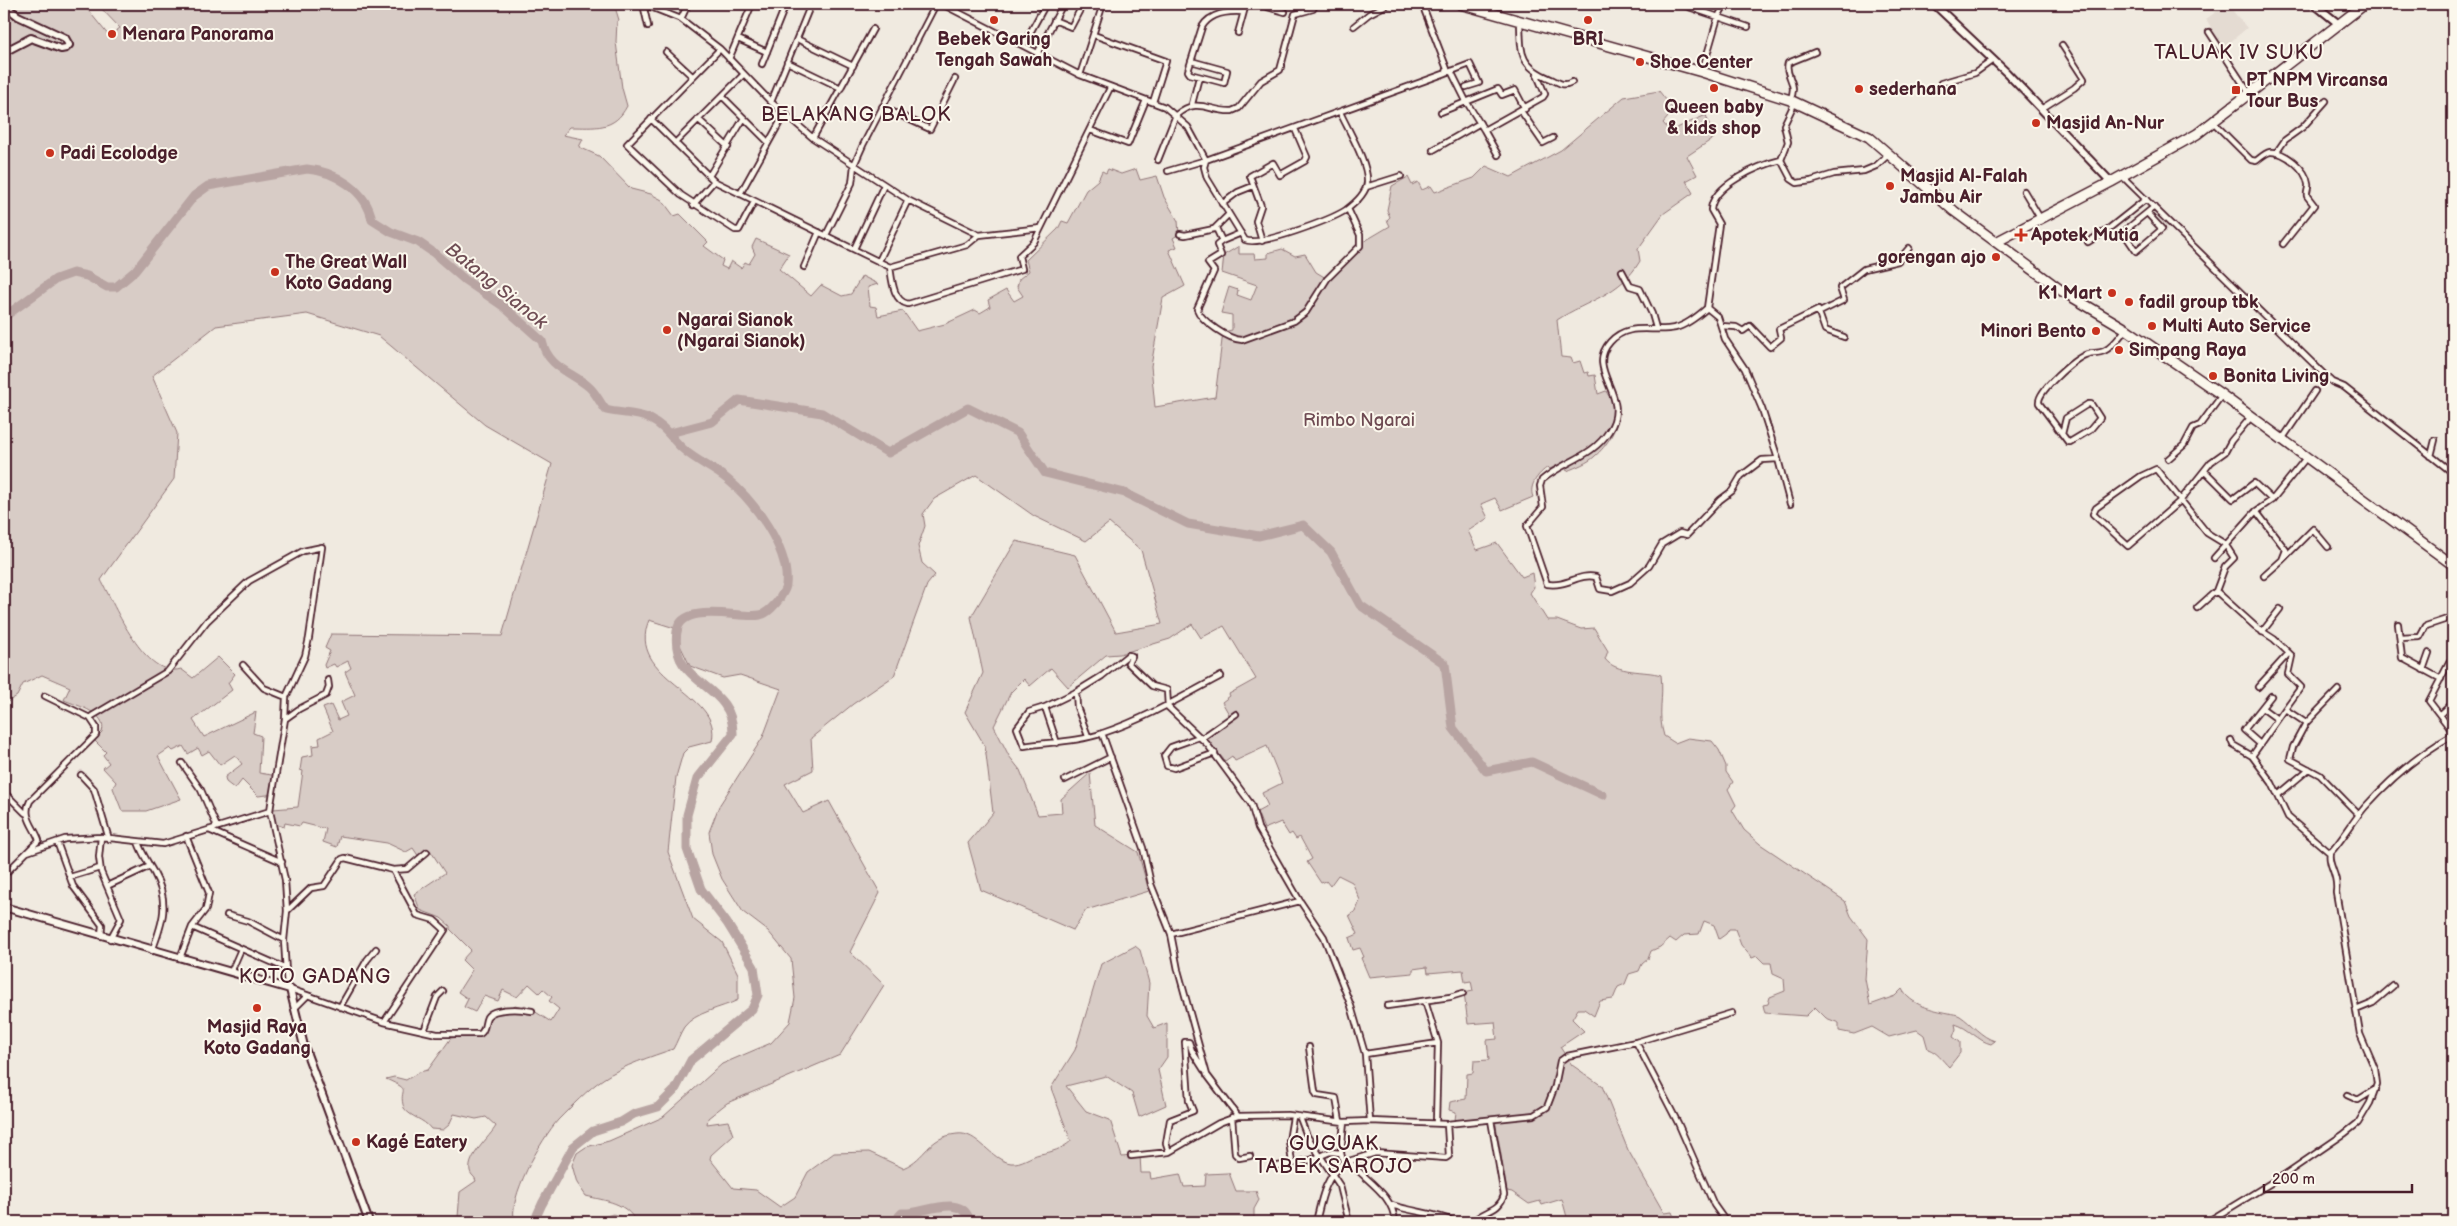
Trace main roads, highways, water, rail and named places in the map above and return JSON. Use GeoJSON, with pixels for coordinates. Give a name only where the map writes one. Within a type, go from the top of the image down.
{"type":"FeatureCollection","features":[{"type":"Feature","properties":{"kind":"highway"},"geometry":{"type":"LineString","coordinates":[[1460,4],[1702,72],[1792,101],[1868,137],[1954,211],[2062,291],[2126,329],[2222,395],[2453,565]]}},
{"type":"Feature","properties":{"kind":"highway"},"geometry":{"type":"LineString","coordinates":[[1996,242],[2163,154],[2214,123],[2365,4]]}},
{"type":"Feature","properties":{"kind":"waterway","name":"Batang Sianok"},"geometry":{"type":"LineString","coordinates":[[4,317],[56,279],[73,273],[87,276],[107,287],[116,287],[135,271],[194,196],[208,186],[307,169],[318,171],[339,178],[357,192],[364,200],[372,220],[391,232],[418,242],[434,253],[465,280],[503,306],[542,341],[549,357],[555,363],[592,390],[606,410],[645,417],[660,426],[688,453],[722,475],[737,488],[748,499],[768,526],[776,541],[786,571],[786,587],[776,603],[768,611],[760,615],[713,613],[689,616],[681,622],[677,631],[677,649],[683,663],[691,674],[724,703],[731,717],[733,734],[697,779],[687,815],[687,849],[701,889],[727,923],[754,967],[758,995],[752,1009],[691,1060],[675,1090],[658,1107],[634,1114],[621,1122],[593,1131],[573,1147],[542,1204],[537,1215],[538,1222]]}},
{"type":"Feature","properties":{"kind":"waterway"},"geometry":{"type":"LineString","coordinates":[[670,433],[712,422],[739,400],[822,413],[888,453],[968,408],[1018,433],[1045,473],[1125,493],[1188,524],[1259,536],[1303,525],[1331,552],[1360,605],[1445,664],[1453,728],[1486,771],[1532,762],[1603,795]]}},
{"type":"Feature","properties":{"kind":"waterway","name":"Batang Sianok"},"geometry":{"type":"LineString","coordinates":[[898,1222],[899,1216],[902,1213],[951,1206],[959,1208],[966,1213],[970,1222]]}},
{"type":"Feature","properties":{"kind":"waterway","name":"Batang Sianok"},"geometry":{"type":"LineString","coordinates":[[601,1222],[613,1218],[627,1222]]}},
{"type":"Feature","properties":{"kind":"place","name":"Bebek Garing Tengah Sawah"},"geometry":{"type":"Point","coordinates":[994,20]}},
{"type":"Feature","properties":{"kind":"place","name":"BRI"},"geometry":{"type":"Point","coordinates":[1588,20]}},
{"type":"Feature","properties":{"kind":"place","name":"Menara Panorama"},"geometry":{"type":"Point","coordinates":[112,34]}},
{"type":"Feature","properties":{"kind":"place","name":"Shoe Center"},"geometry":{"type":"Point","coordinates":[1640,62]}},
{"type":"Feature","properties":{"kind":"place","name":"Queen baby & kids shop"},"geometry":{"type":"Point","coordinates":[1714,88]}},
{"type":"Feature","properties":{"kind":"place","name":"sederhana"},"geometry":{"type":"Point","coordinates":[1859,89]}},
{"type":"Feature","properties":{"kind":"place","name":"PT NPM Vircansa Tour Bus"},"geometry":{"type":"Point","coordinates":[2236,90]}},
{"type":"Feature","properties":{"kind":"place","name":"Masjid An-Nur"},"geometry":{"type":"Point","coordinates":[2036,123]}},
{"type":"Feature","properties":{"kind":"place","name":"Padi Ecolodge"},"geometry":{"type":"Point","coordinates":[50,153]}},
{"type":"Feature","properties":{"kind":"place","name":"Masjid Al-Falah Jambu Air"},"geometry":{"type":"Point","coordinates":[1890,186]}},
{"type":"Feature","properties":{"kind":"place","name":"Apotek Mutia"},"geometry":{"type":"Point","coordinates":[2021,235]}},
{"type":"Feature","properties":{"kind":"place","name":"gorengan ajo"},"geometry":{"type":"Point","coordinates":[1996,257]}},
{"type":"Feature","properties":{"kind":"place","name":"The Great Wall Koto Gadang"},"geometry":{"type":"Point","coordinates":[275,272]}},
{"type":"Feature","properties":{"kind":"place","name":"K1 Mart"},"geometry":{"type":"Point","coordinates":[2112,293]}},
{"type":"Feature","properties":{"kind":"place","name":"fadil group tbk"},"geometry":{"type":"Point","coordinates":[2129,302]}},
{"type":"Feature","properties":{"kind":"place","name":"Multi Auto Service"},"geometry":{"type":"Point","coordinates":[2152,326]}},
{"type":"Feature","properties":{"kind":"place","name":"Ngarai Sianok (Ngarai Sianok)"},"geometry":{"type":"Point","coordinates":[667,330]}},
{"type":"Feature","properties":{"kind":"place","name":"Minori Bento"},"geometry":{"type":"Point","coordinates":[2096,331]}},
{"type":"Feature","properties":{"kind":"place","name":"Simpang Raya"},"geometry":{"type":"Point","coordinates":[2119,350]}},
{"type":"Feature","properties":{"kind":"place","name":"Bonita Living"},"geometry":{"type":"Point","coordinates":[2213,376]}},
{"type":"Feature","properties":{"kind":"place","name":"Masjid Raya Koto Gadang"},"geometry":{"type":"Point","coordinates":[257,1008]}},
{"type":"Feature","properties":{"kind":"place","name":"Kagé Eatery"},"geometry":{"type":"Point","coordinates":[356,1142]}},
{"type":"Feature","properties":{"kind":"district","name":"TALUAK IV SUKU"},"geometry":{"type":"Point","coordinates":[2239,52]}},
{"type":"Feature","properties":{"kind":"district","name":"BELAKANG BALOK"},"geometry":{"type":"Point","coordinates":[856,114]}},
{"type":"Feature","properties":{"kind":"district","name":"KOTO GADANG"},"geometry":{"type":"Point","coordinates":[315,976]}},
{"type":"Feature","properties":{"kind":"district","name":"GUGUAK TABEK SAROJO"},"geometry":{"type":"Point","coordinates":[1334,1154]}},
{"type":"Feature","properties":{"kind":"park label","name":"Rimbo Ngarai"},"geometry":{"type":"Point","coordinates":[1359,420]}}]}
